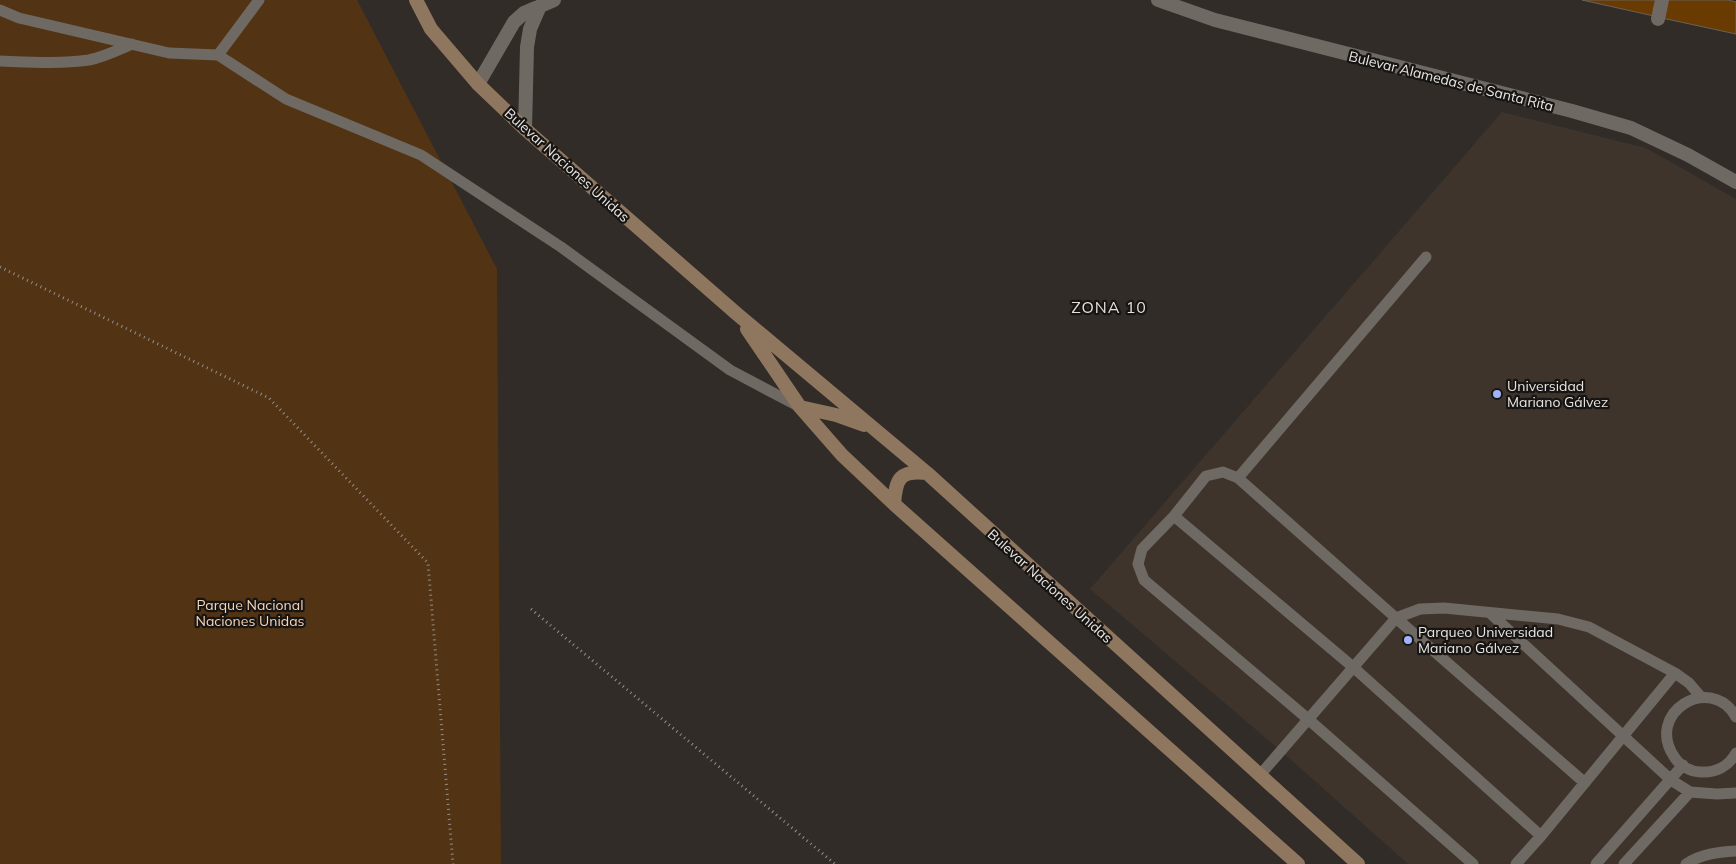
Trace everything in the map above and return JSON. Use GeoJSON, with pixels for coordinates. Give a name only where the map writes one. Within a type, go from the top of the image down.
{"type":"FeatureCollection","features":[{"type":"Feature","properties":{"kind":"main road","name":"Bulevar Naciones Unidas"},"geometry":{"type":"LineString","coordinates":[[416,0],[431,29],[478,84],[525,129],[737,314],[927,473],[1358,864]]}},
{"type":"Feature","properties":{"kind":"main road","name":"Bulevar Naciones Unidas"},"geometry":{"type":"LineString","coordinates":[[737,314],[800,407],[842,455],[894,504],[1298,864]]}},
{"type":"Feature","properties":{"kind":"main road"},"geometry":{"type":"LineString","coordinates":[[800,407],[836,414],[876,430]]}},
{"type":"Feature","properties":{"kind":"main road"},"geometry":{"type":"LineString","coordinates":[[894,504],[896,484],[903,475],[912,471],[927,473]]}},
{"type":"Feature","properties":{"kind":"street"},"geometry":{"type":"LineString","coordinates":[[478,84],[514,22],[524,13],[554,0]]}},
{"type":"Feature","properties":{"kind":"street","name":"Bulevar Alamedas de Santa Rita"},"geometry":{"type":"LineString","coordinates":[[1158,0],[1215,20],[1624,126],[1659,140],[1736,182]]}},
{"type":"Feature","properties":{"kind":"street"},"geometry":{"type":"LineString","coordinates":[[1658,19],[1662,0]]}},
{"type":"Feature","properties":{"kind":"street"},"geometry":{"type":"LineString","coordinates":[[525,129],[527,47],[530,29],[540,6]]}},
{"type":"Feature","properties":{"kind":"lane"},"geometry":{"type":"LineString","coordinates":[[218,54],[259,0]]}},
{"type":"Feature","properties":{"kind":"lane"},"geometry":{"type":"LineString","coordinates":[[0,10],[19,18],[169,53],[218,54],[286,99],[421,156],[561,247],[730,370],[800,407]]}},
{"type":"Feature","properties":{"kind":"lane"},"geometry":{"type":"LineString","coordinates":[[0,61],[63,62],[89,60],[107,55],[132,44]]}},
{"type":"Feature","properties":{"kind":"lane"},"geometry":{"type":"LineString","coordinates":[[1238,478],[1426,257]]}},
{"type":"Feature","properties":{"kind":"lane"},"geometry":{"type":"LineString","coordinates":[[1472,864],[1308,719],[1144,580],[1138,564],[1142,549],[1174,516],[1206,476],[1223,472],[1238,478],[1585,783]]}},
{"type":"Feature","properties":{"kind":"lane"},"geometry":{"type":"LineString","coordinates":[[1174,516],[1353,667],[1541,836]]}},
{"type":"Feature","properties":{"kind":"lane"},"geometry":{"type":"LineString","coordinates":[[1260,775],[1396,618],[1420,609],[1444,608],[1558,620],[1589,627],[1675,672],[1689,683],[1701,697]]}},
{"type":"Feature","properties":{"kind":"lane"},"geometry":{"type":"LineString","coordinates":[[1491,614],[1671,780],[1690,792],[1736,793]]}},
{"type":"Feature","properties":{"kind":"lane"},"geometry":{"type":"LineString","coordinates":[[1516,864],[1675,672]]}},
{"type":"Feature","properties":{"kind":"lane"},"geometry":{"type":"LineString","coordinates":[[1736,717],[1724,703],[1713,698],[1701,697],[1689,700],[1671,716],[1666,740],[1670,752],[1678,762],[1688,769],[1700,772],[1736,765]]}},
{"type":"Feature","properties":{"kind":"lane"},"geometry":{"type":"LineString","coordinates":[[1724,767],[1736,752]]}},
{"type":"Feature","properties":{"kind":"lane"},"geometry":{"type":"LineString","coordinates":[[1596,864],[1671,780],[1682,765]]}},
{"type":"Feature","properties":{"kind":"lane"},"geometry":{"type":"LineString","coordinates":[[1624,864],[1690,792]]}},
{"type":"Feature","properties":{"kind":"lane"},"geometry":{"type":"LineString","coordinates":[[1686,864],[1694,858],[1714,853],[1736,851]]}},
{"type":"Feature","properties":{"kind":"path"},"geometry":{"type":"LineString","coordinates":[[0,267],[268,398],[428,564],[453,864]]}},
{"type":"Feature","properties":{"kind":"path"},"geometry":{"type":"LineString","coordinates":[[531,609],[835,864]]}},
{"type":"Feature","properties":{"kind":"shaded area","name":"Universidad Mariano Gálvez"},"geometry":{"type":"Polygon","coordinates":[[[1502,112],[1646,148],[1736,199],[1736,864],[1408,864],[1281,751],[1090,589],[1502,112]]]}},
{"type":"Feature","properties":{"kind":"green space","name":"Parque Nacional Naciones Unidas"},"geometry":{"type":"Polygon","coordinates":[[[0,0],[357,0],[497,269],[501,864],[0,864],[0,0]]]}},
{"type":"Feature","properties":{"kind":"building"},"geometry":{"type":"Polygon","coordinates":[[[1582,0],[1658,0],[1654,16],[1582,0]]]}},
{"type":"Feature","properties":{"kind":"building"},"geometry":{"type":"Polygon","coordinates":[[[1666,0],[1728,0],[1736,2],[1736,34],[1662,18],[1666,0]]]}},
{"type":"Feature","properties":{"kind":"place","name":"Universidad Mariano Gálvez"},"geometry":{"type":"Point","coordinates":[1497,394]}},
{"type":"Feature","properties":{"kind":"place","name":"Parqueo Universidad Mariano Gálvez"},"geometry":{"type":"Point","coordinates":[1408,640]}},
{"type":"Feature","properties":{"kind":"district","name":"ZONA 10"},"geometry":{"type":"Point","coordinates":[1109,307]}}]}
